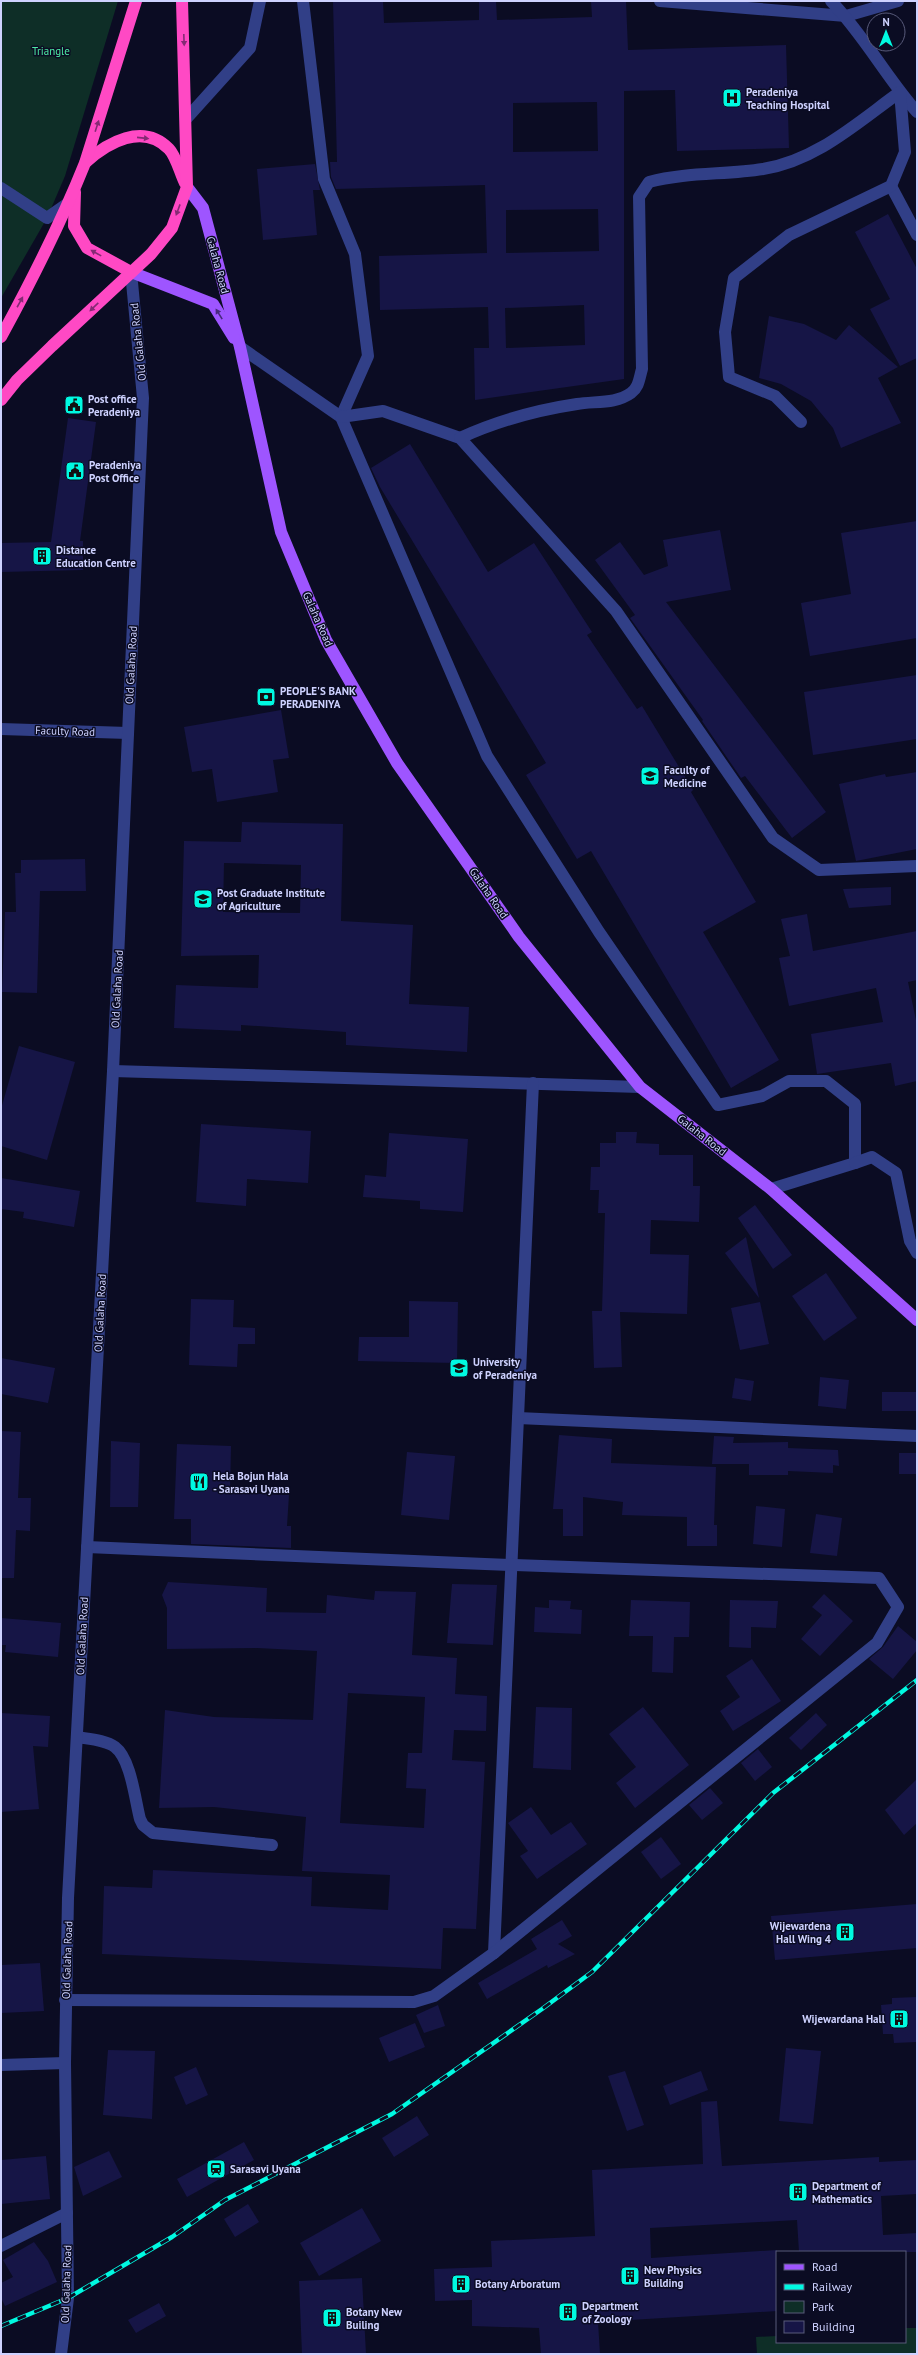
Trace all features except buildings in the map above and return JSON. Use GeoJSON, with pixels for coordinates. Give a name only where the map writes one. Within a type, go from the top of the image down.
{"type":"FeatureCollection","features":[{"type":"Feature","properties":{"kind":"highway"},"geometry":{"type":"LineString","coordinates":[[1,337],[25,293],[75,188],[85,163],[136,1]]}},
{"type":"Feature","properties":{"kind":"highway"},"geometry":{"type":"LineString","coordinates":[[1,400],[18,380],[151,254],[172,228],[187,187],[182,1]]}},
{"type":"Feature","properties":{"kind":"highway"},"geometry":{"type":"LineString","coordinates":[[85,163],[100,149],[127,136],[152,139],[169,149],[187,187]]}},
{"type":"Feature","properties":{"kind":"highway"},"geometry":{"type":"LineString","coordinates":[[75,188],[74,226],[87,248],[131,272]]}},
{"type":"Feature","properties":{"kind":"main road","name":"Galaha Road"},"geometry":{"type":"LineString","coordinates":[[187,187],[203,208],[240,347],[281,532],[326,640],[397,763],[519,936],[640,1087],[771,1188],[917,1320]]}},
{"type":"Feature","properties":{"kind":"main road","name":"Galaha Road"},"geometry":{"type":"LineString","coordinates":[[131,272],[213,304],[240,347]]}},
{"type":"Feature","properties":{"kind":"lane"},"geometry":{"type":"LineString","coordinates":[[186,119],[250,48],[260,1]]}},
{"type":"Feature","properties":{"kind":"lane"},"geometry":{"type":"LineString","coordinates":[[303,1],[324,179],[356,254],[368,356],[341,417]]}},
{"type":"Feature","properties":{"kind":"lane"},"geometry":{"type":"LineString","coordinates":[[660,1],[846,16],[898,1]]}},
{"type":"Feature","properties":{"kind":"lane"},"geometry":{"type":"LineString","coordinates":[[832,1],[846,16],[900,92],[917,112]]}},
{"type":"Feature","properties":{"kind":"lane"},"geometry":{"type":"LineString","coordinates":[[460,438],[486,426],[530,414],[577,404],[617,400],[630,394],[638,386],[642,369],[640,197],[649,182],[670,177],[691,177],[765,169],[810,154],[828,144],[900,92]]}},
{"type":"Feature","properties":{"kind":"lane"},"geometry":{"type":"LineString","coordinates":[[802,422],[775,396],[729,377],[726,332],[734,278],[789,235],[891,186],[905,152],[900,92]]}},
{"type":"Feature","properties":{"kind":"lane"},"geometry":{"type":"LineString","coordinates":[[891,186],[917,235]]}},
{"type":"Feature","properties":{"kind":"lane"},"geometry":{"type":"LineString","coordinates":[[1,188],[47,218],[67,204]]}},
{"type":"Feature","properties":{"kind":"lane","name":"Old Galaha Road"},"geometry":{"type":"LineString","coordinates":[[62,2354],[68,2298],[65,2000],[77,1737],[113,1071],[143,398],[131,272]]}},
{"type":"Feature","properties":{"kind":"lane"},"geometry":{"type":"LineString","coordinates":[[240,347],[341,417],[487,756],[616,958],[718,1105],[762,1096],[789,1081],[826,1081],[855,1104],[855,1163]]}},
{"type":"Feature","properties":{"kind":"lane"},"geometry":{"type":"LineString","coordinates":[[341,417],[383,411],[460,438],[616,611],[773,838],[819,870],[917,866]]}},
{"type":"Feature","properties":{"kind":"lane","name":"Faculty Road"},"geometry":{"type":"LineString","coordinates":[[1,729],[128,733]]}},
{"type":"Feature","properties":{"kind":"lane"},"geometry":{"type":"LineString","coordinates":[[113,1071],[640,1087]]}},
{"type":"Feature","properties":{"kind":"lane"},"geometry":{"type":"LineString","coordinates":[[494,1953],[533,1083]]}},
{"type":"Feature","properties":{"kind":"lane"},"geometry":{"type":"LineString","coordinates":[[771,1188],[872,1157],[896,1173],[910,1241],[917,1253]]}},
{"type":"Feature","properties":{"kind":"lane"},"geometry":{"type":"LineString","coordinates":[[518,1418],[917,1436]]}},
{"type":"Feature","properties":{"kind":"lane"},"geometry":{"type":"LineString","coordinates":[[65,2000],[414,2002],[434,1996],[494,1953],[877,1643],[898,1607],[879,1578],[512,1565],[87,1547]]}},
{"type":"Feature","properties":{"kind":"lane"},"geometry":{"type":"LineString","coordinates":[[77,1737],[102,1741],[115,1747],[124,1757],[140,1819],[143,1825],[153,1833],[272,1845]]}},
{"type":"Feature","properties":{"kind":"lane"},"geometry":{"type":"LineString","coordinates":[[1,2065],[65,2063]]}},
{"type":"Feature","properties":{"kind":"lane"},"geometry":{"type":"LineString","coordinates":[[1,2246],[67,2213]]}},
{"type":"Feature","properties":{"kind":"green space","name":"Triangle"},"geometry":{"type":"Polygon","coordinates":[[[1,1],[118,1],[65,176],[47,218],[1,298],[1,1]]]}},
{"type":"Feature","properties":{"kind":"green space"},"geometry":{"type":"Polygon","coordinates":[[[906,2328],[917,2328],[917,2354],[757,2354],[756,2337],[776,2336],[776,2343],[906,2343],[906,2328]]]}},
{"type":"Feature","properties":{"kind":"railway"},"geometry":{"type":"LineString","coordinates":[[1,2326],[68,2298],[172,2237],[225,2200],[392,2114],[542,2009],[592,1972],[773,1793],[917,1680]]}},
{"type":"Feature","properties":{"kind":"place","name":"Peradeniya Teaching Hospital"},"geometry":{"type":"Point","coordinates":[732,98]}},
{"type":"Feature","properties":{"kind":"place","name":"Post office Peradeniya"},"geometry":{"type":"Point","coordinates":[74,405]}},
{"type":"Feature","properties":{"kind":"place","name":"Peradeniya Post Office"},"geometry":{"type":"Point","coordinates":[75,471]}},
{"type":"Feature","properties":{"kind":"place","name":"Distance Education Centre"},"geometry":{"type":"Point","coordinates":[42,556]}},
{"type":"Feature","properties":{"kind":"place","name":"PEOPLE'S BANK PERADENIYA"},"geometry":{"type":"Point","coordinates":[266,697]}},
{"type":"Feature","properties":{"kind":"place","name":"Faculty of Medicine"},"geometry":{"type":"Point","coordinates":[650,776]}},
{"type":"Feature","properties":{"kind":"place","name":"Post Graduate Institute of Agriculture"},"geometry":{"type":"Point","coordinates":[203,899]}},
{"type":"Feature","properties":{"kind":"place","name":"University of Peradeniya"},"geometry":{"type":"Point","coordinates":[459,1368]}},
{"type":"Feature","properties":{"kind":"place","name":"Hela Bojun Hala - Sarasavi Uyana"},"geometry":{"type":"Point","coordinates":[199,1482]}},
{"type":"Feature","properties":{"kind":"place","name":"Wijewardena Hall Wing 4"},"geometry":{"type":"Point","coordinates":[845,1932]}},
{"type":"Feature","properties":{"kind":"place","name":"Wijewardana Hall"},"geometry":{"type":"Point","coordinates":[899,2019]}},
{"type":"Feature","properties":{"kind":"place","name":"Sarasavi Uyana"},"geometry":{"type":"Point","coordinates":[216,2169]}},
{"type":"Feature","properties":{"kind":"place","name":"Department of Mathematics"},"geometry":{"type":"Point","coordinates":[798,2192]}},
{"type":"Feature","properties":{"kind":"place","name":"New Physics Building"},"geometry":{"type":"Point","coordinates":[630,2276]}},
{"type":"Feature","properties":{"kind":"place","name":"Botany Arboratum"},"geometry":{"type":"Point","coordinates":[461,2284]}},
{"type":"Feature","properties":{"kind":"place","name":"Department of Zoology"},"geometry":{"type":"Point","coordinates":[568,2312]}},
{"type":"Feature","properties":{"kind":"place","name":"Botany New Builing"},"geometry":{"type":"Point","coordinates":[332,2318]}}]}
